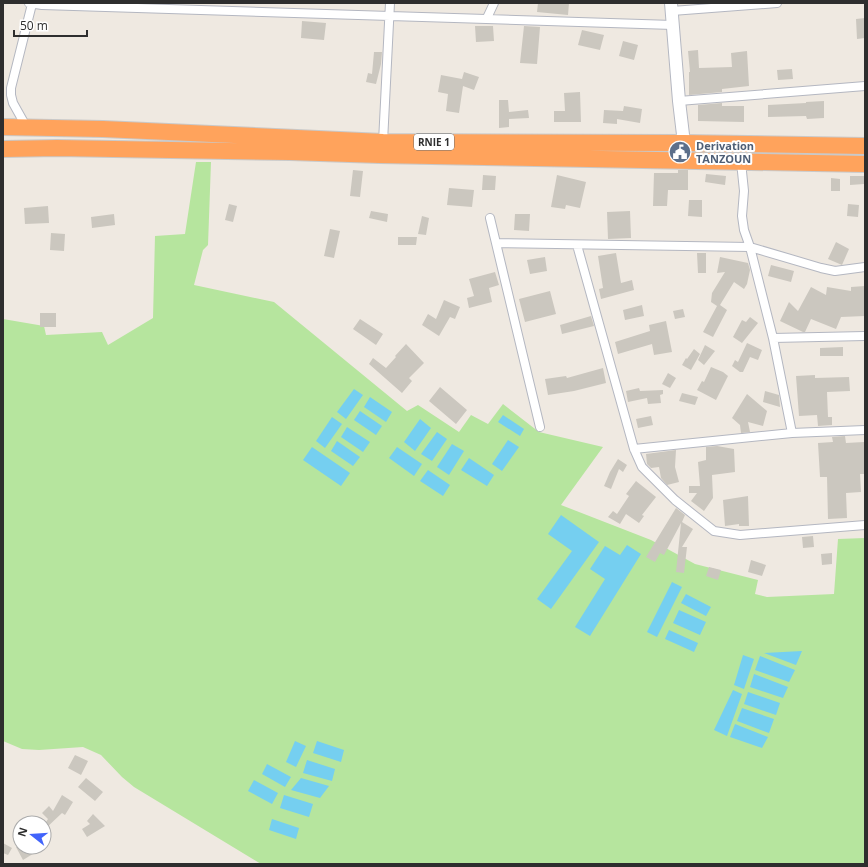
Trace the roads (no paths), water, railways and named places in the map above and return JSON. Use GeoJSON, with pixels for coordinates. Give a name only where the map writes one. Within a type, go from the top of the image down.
{"type":"FeatureCollection","features":[{"type":"Feature","properties":{"kind":"highway","name":"RNIE 1"},"geometry":{"type":"LineString","coordinates":[[3,127],[102,129],[382,142],[865,146]]}},
{"type":"Feature","properties":{"kind":"highway","name":"RNIE 1"},"geometry":{"type":"LineString","coordinates":[[3,149],[57,148],[290,152],[865,164]]}},
{"type":"Feature","properties":{"kind":"street"},"geometry":{"type":"LineString","coordinates":[[284,12],[285,3]]}},
{"type":"Feature","properties":{"kind":"street"},"geometry":{"type":"LineString","coordinates":[[382,142],[390,3]]}},
{"type":"Feature","properties":{"kind":"street"},"geometry":{"type":"LineString","coordinates":[[487,18],[494,3]]}},
{"type":"Feature","properties":{"kind":"street"},"geometry":{"type":"LineString","coordinates":[[686,160],[679,102],[671,7],[777,3]]}},
{"type":"Feature","properties":{"kind":"street"},"geometry":{"type":"LineString","coordinates":[[27,128],[11,95],[30,4],[673,24]]}},
{"type":"Feature","properties":{"kind":"street"},"geometry":{"type":"LineString","coordinates":[[679,102],[865,86]]}},
{"type":"Feature","properties":{"kind":"street"},"geometry":{"type":"LineString","coordinates":[[741,162],[744,191],[742,216],[744,230],[750,247],[773,338],[792,433]]}},
{"type":"Feature","properties":{"kind":"street"},"geometry":{"type":"LineString","coordinates":[[490,218],[540,427]]}},
{"type":"Feature","properties":{"kind":"street"},"geometry":{"type":"LineString","coordinates":[[496,243],[750,247],[836,271],[865,267]]}},
{"type":"Feature","properties":{"kind":"street"},"geometry":{"type":"LineString","coordinates":[[577,245],[634,449],[642,467],[675,500],[714,530],[740,535],[865,525]]}},
{"type":"Feature","properties":{"kind":"street"},"geometry":{"type":"LineString","coordinates":[[773,338],[865,336]]}},
{"type":"Feature","properties":{"kind":"street"},"geometry":{"type":"LineString","coordinates":[[634,449],[792,433],[865,430]]}},
{"type":"Feature","properties":{"kind":"water"},"geometry":{"type":"Polygon","coordinates":[[[354,389],[363,395],[346,419],[337,412],[354,389]]]}},
{"type":"Feature","properties":{"kind":"water"},"geometry":{"type":"Polygon","coordinates":[[[370,397],[392,412],[386,422],[364,407],[370,397]]]}},
{"type":"Feature","properties":{"kind":"water"},"geometry":{"type":"Polygon","coordinates":[[[360,411],[382,426],[376,435],[354,420],[360,411]]]}},
{"type":"Feature","properties":{"kind":"water"},"geometry":{"type":"Polygon","coordinates":[[[503,415],[524,429],[520,436],[498,422],[503,415]]]}},
{"type":"Feature","properties":{"kind":"water"},"geometry":{"type":"Polygon","coordinates":[[[332,417],[342,424],[325,448],[316,441],[332,417]]]}},
{"type":"Feature","properties":{"kind":"water"},"geometry":{"type":"Polygon","coordinates":[[[420,419],[431,428],[415,451],[404,442],[420,419]]]}},
{"type":"Feature","properties":{"kind":"water"},"geometry":{"type":"Polygon","coordinates":[[[347,427],[370,442],[363,452],[341,437],[347,427]]]}},
{"type":"Feature","properties":{"kind":"water"},"geometry":{"type":"Polygon","coordinates":[[[437,432],[447,439],[432,461],[421,454],[437,432]]]}},
{"type":"Feature","properties":{"kind":"water"},"geometry":{"type":"Polygon","coordinates":[[[508,440],[519,447],[502,471],[492,464],[508,440]]]}},
{"type":"Feature","properties":{"kind":"water"},"geometry":{"type":"Polygon","coordinates":[[[337,441],[360,457],[353,466],[331,451],[337,441]]]}},
{"type":"Feature","properties":{"kind":"water"},"geometry":{"type":"Polygon","coordinates":[[[452,444],[464,451],[449,475],[437,467],[452,444]]]}},
{"type":"Feature","properties":{"kind":"water"},"geometry":{"type":"Polygon","coordinates":[[[312,447],[350,473],[341,486],[303,460],[312,447]]]}},
{"type":"Feature","properties":{"kind":"water"},"geometry":{"type":"Polygon","coordinates":[[[397,447],[422,464],[414,476],[389,458],[397,447]]]}},
{"type":"Feature","properties":{"kind":"water"},"geometry":{"type":"Polygon","coordinates":[[[469,458],[494,475],[487,486],[461,470],[469,458]]]}},
{"type":"Feature","properties":{"kind":"water"},"geometry":{"type":"Polygon","coordinates":[[[428,470],[450,485],[443,496],[420,481],[428,470]]]}},
{"type":"Feature","properties":{"kind":"water"},"geometry":{"type":"Polygon","coordinates":[[[561,515],[599,542],[551,609],[537,599],[572,551],[548,534],[561,515]]]}},
{"type":"Feature","properties":{"kind":"water"},"geometry":{"type":"Polygon","coordinates":[[[627,545],[641,554],[590,636],[575,627],[605,579],[590,569],[605,546],[620,555],[627,545]]]}},
{"type":"Feature","properties":{"kind":"water"},"geometry":{"type":"Polygon","coordinates":[[[672,582],[682,587],[657,637],[647,632],[672,582]]]}},
{"type":"Feature","properties":{"kind":"water"},"geometry":{"type":"Polygon","coordinates":[[[686,594],[711,607],[706,616],[681,603],[686,594]]]}},
{"type":"Feature","properties":{"kind":"water"},"geometry":{"type":"Polygon","coordinates":[[[679,610],[706,622],[700,635],[673,623],[679,610]]]}},
{"type":"Feature","properties":{"kind":"water"},"geometry":{"type":"Polygon","coordinates":[[[669,630],[698,643],[694,652],[665,639],[669,630]]]}},
{"type":"Feature","properties":{"kind":"water"},"geometry":{"type":"Polygon","coordinates":[[[802,651],[796,665],[764,653],[802,651]]]}},
{"type":"Feature","properties":{"kind":"water"},"geometry":{"type":"Polygon","coordinates":[[[743,655],[754,659],[744,689],[734,685],[743,655]]]}},
{"type":"Feature","properties":{"kind":"water"},"geometry":{"type":"Polygon","coordinates":[[[760,656],[795,670],[789,682],[755,670],[760,656]]]}},
{"type":"Feature","properties":{"kind":"water"},"geometry":{"type":"Polygon","coordinates":[[[754,674],[788,687],[783,698],[750,687],[754,674]]]}},
{"type":"Feature","properties":{"kind":"water"},"geometry":{"type":"Polygon","coordinates":[[[733,690],[742,694],[727,736],[714,730],[733,690]]]}},
{"type":"Feature","properties":{"kind":"water"},"geometry":{"type":"Polygon","coordinates":[[[748,692],[780,703],[776,715],[744,704],[748,692]]]}},
{"type":"Feature","properties":{"kind":"water"},"geometry":{"type":"Polygon","coordinates":[[[742,708],[774,719],[769,733],[737,721],[742,708]]]}},
{"type":"Feature","properties":{"kind":"water"},"geometry":{"type":"Polygon","coordinates":[[[735,724],[768,737],[762,748],[730,737],[735,724]]]}},
{"type":"Feature","properties":{"kind":"water"},"geometry":{"type":"Polygon","coordinates":[[[295,741],[306,746],[296,767],[286,762],[295,741]]]}},
{"type":"Feature","properties":{"kind":"water"},"geometry":{"type":"Polygon","coordinates":[[[317,741],[344,750],[341,762],[313,753],[317,741]]]}},
{"type":"Feature","properties":{"kind":"water"},"geometry":{"type":"Polygon","coordinates":[[[307,760],[335,769],[332,781],[303,773],[307,760]]]}},
{"type":"Feature","properties":{"kind":"water"},"geometry":{"type":"Polygon","coordinates":[[[267,764],[291,777],[285,787],[262,774],[267,764]]]}},
{"type":"Feature","properties":{"kind":"water"},"geometry":{"type":"Polygon","coordinates":[[[301,778],[329,786],[320,798],[291,790],[301,778]]]}},
{"type":"Feature","properties":{"kind":"water"},"geometry":{"type":"Polygon","coordinates":[[[254,780],[278,793],[272,804],[248,791],[254,780]]]}},
{"type":"Feature","properties":{"kind":"water"},"geometry":{"type":"Polygon","coordinates":[[[284,795],[313,804],[309,817],[280,808],[284,795]]]}},
{"type":"Feature","properties":{"kind":"water"},"geometry":{"type":"Polygon","coordinates":[[[272,819],[299,828],[296,839],[269,830],[272,819]]]}},
{"type":"Feature","properties":{"kind":"place","name":"Derivation TANZOUN"},"geometry":{"type":"Point","coordinates":[680,152]}}]}
